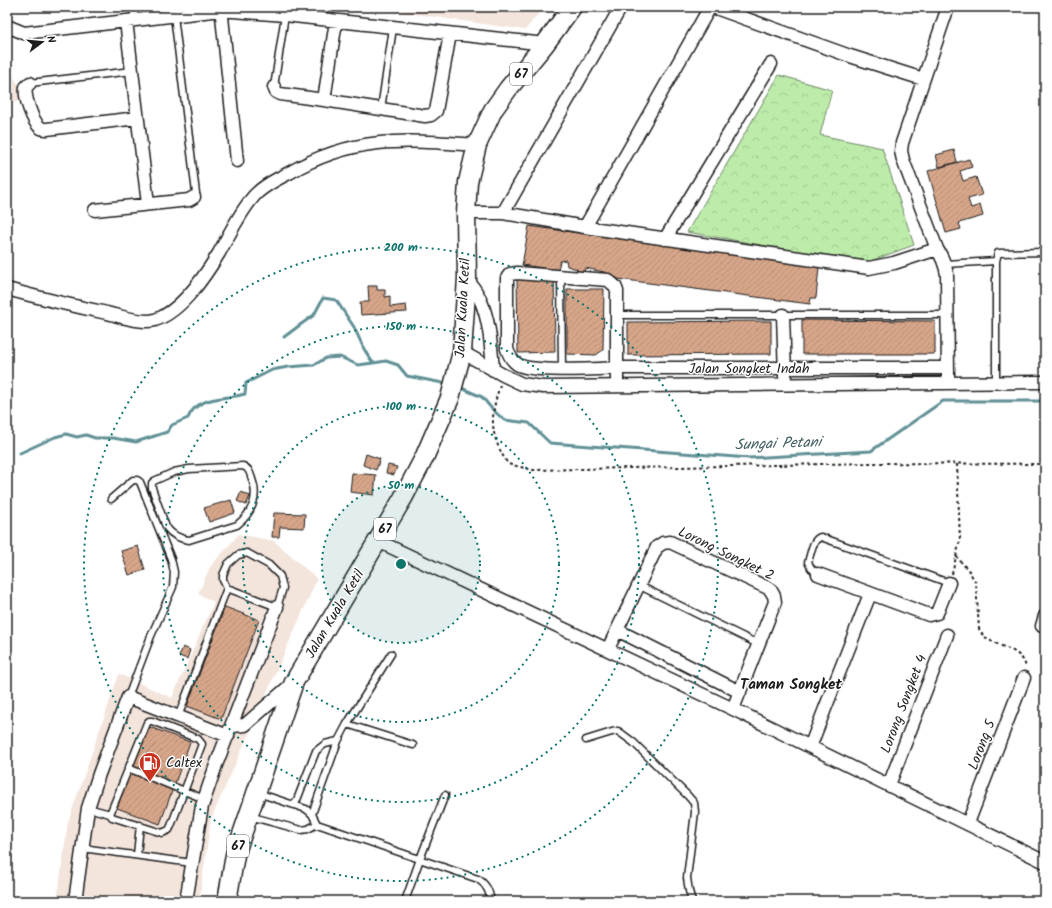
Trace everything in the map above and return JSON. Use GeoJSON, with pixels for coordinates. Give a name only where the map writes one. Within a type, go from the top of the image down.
{"type":"FeatureCollection","features":[{"type":"Feature","properties":{"kind":"main road","name":"Jalan Kuala Ketil"},"geometry":{"type":"LineString","coordinates":[[227,901],[235,855],[255,792],[294,682],[378,541],[424,458],[450,398],[462,352],[466,278],[466,213],[468,182],[477,145],[493,110],[572,7]]}},
{"type":"Feature","properties":{"kind":"street"},"geometry":{"type":"LineString","coordinates":[[503,213],[621,7]]}},
{"type":"Feature","properties":{"kind":"street"},"geometry":{"type":"LineString","coordinates":[[585,227],[710,7]]}},
{"type":"Feature","properties":{"kind":"street"},"geometry":{"type":"LineString","coordinates":[[713,7],[850,56],[923,79]]}},
{"type":"Feature","properties":{"kind":"street"},"geometry":{"type":"LineString","coordinates":[[947,7],[902,143],[901,151],[903,160],[937,249],[945,264],[947,274],[946,315],[948,383]]}},
{"type":"Feature","properties":{"kind":"street"},"geometry":{"type":"LineString","coordinates":[[7,26],[24,33],[174,16],[221,8],[545,44]]}},
{"type":"Feature","properties":{"kind":"street"},"geometry":{"type":"LineString","coordinates":[[221,8],[237,161]]}},
{"type":"Feature","properties":{"kind":"street"},"geometry":{"type":"LineString","coordinates":[[130,21],[132,71],[148,204]]}},
{"type":"Feature","properties":{"kind":"street"},"geometry":{"type":"LineString","coordinates":[[324,100],[336,21]]}},
{"type":"Feature","properties":{"kind":"street"},"geometry":{"type":"LineString","coordinates":[[274,87],[276,92],[280,94],[381,108],[425,116],[431,115],[436,111],[450,34]]}},
{"type":"Feature","properties":{"kind":"street"},"geometry":{"type":"LineString","coordinates":[[665,239],[771,64]]}},
{"type":"Feature","properties":{"kind":"street"},"geometry":{"type":"LineString","coordinates":[[30,83],[26,87],[26,100],[36,123],[42,128],[47,129],[137,118]]}},
{"type":"Feature","properties":{"kind":"street"},"geometry":{"type":"LineString","coordinates":[[7,288],[51,301],[137,320],[154,320],[170,312],[199,283],[254,196],[270,184],[301,166],[327,154],[355,146],[378,142],[416,141],[477,145]]}},
{"type":"Feature","properties":{"kind":"street"},"geometry":{"type":"LineString","coordinates":[[95,210],[189,200],[194,197]]}},
{"type":"Feature","properties":{"kind":"street"},"geometry":{"type":"LineString","coordinates":[[466,213],[503,213],[585,227],[869,268],[894,263],[937,249]]}},
{"type":"Feature","properties":{"kind":"street"},"geometry":{"type":"LineString","coordinates":[[617,385],[617,368],[617,315],[617,291],[613,283],[608,280],[517,273],[510,274],[507,278],[507,349],[510,359],[525,368],[562,369],[617,368],[948,368]]}},
{"type":"Feature","properties":{"kind":"street"},"geometry":{"type":"LineString","coordinates":[[466,278],[480,298],[486,314],[498,372]]}},
{"type":"Feature","properties":{"kind":"street"},"geometry":{"type":"LineString","coordinates":[[783,315],[785,384]]}},
{"type":"Feature","properties":{"kind":"street","name":"Jalan Songket Indah"},"geometry":{"type":"LineString","coordinates":[[462,352],[522,384],[543,387],[617,385],[1045,382]]}},
{"type":"Feature","properties":{"kind":"street"},"geometry":{"type":"LineString","coordinates":[[378,541],[733,709],[1045,862]]}},
{"type":"Feature","properties":{"kind":"street","name":"Lorong Songket 2"},"geometry":{"type":"LineString","coordinates":[[638,585],[657,547],[662,543],[670,542],[770,589],[774,596],[775,602],[733,709]]}},
{"type":"Feature","properties":{"kind":"street"},"geometry":{"type":"LineString","coordinates":[[818,574],[930,615],[937,613],[940,608],[949,583]]}},
{"type":"Feature","properties":{"kind":"street"},"geometry":{"type":"LineString","coordinates":[[608,649],[638,585]]}},
{"type":"Feature","properties":{"kind":"street"},"geometry":{"type":"LineString","coordinates":[[810,747],[870,594]]}},
{"type":"Feature","properties":{"kind":"street"},"geometry":{"type":"LineString","coordinates":[[195,901],[192,895],[187,896],[202,806],[216,765],[277,607]]}},
{"type":"Feature","properties":{"kind":"street"},"geometry":{"type":"LineString","coordinates":[[617,630],[740,692]]}},
{"type":"Feature","properties":{"kind":"street","name":"Lorong Songket 4"},"geometry":{"type":"LineString","coordinates":[[889,785],[947,635]]}},
{"type":"Feature","properties":{"kind":"street","name":"Lorong 5"},"geometry":{"type":"LineString","coordinates":[[968,823],[1024,678]]}},
{"type":"Feature","properties":{"kind":"street"},"geometry":{"type":"LineString","coordinates":[[74,901],[88,808],[128,697],[178,717],[230,731],[244,725],[294,682]]}},
{"type":"Feature","properties":{"kind":"lane"},"geometry":{"type":"LineString","coordinates":[[130,21],[133,7]]}},
{"type":"Feature","properties":{"kind":"lane"},"geometry":{"type":"LineString","coordinates":[[274,87],[286,15]]}},
{"type":"Feature","properties":{"kind":"lane"},"geometry":{"type":"LineString","coordinates":[[174,16],[196,194],[194,197]]}},
{"type":"Feature","properties":{"kind":"lane"},"geometry":{"type":"LineString","coordinates":[[381,108],[393,28]]}},
{"type":"Feature","properties":{"kind":"lane"},"geometry":{"type":"LineString","coordinates":[[30,83],[132,71]]}},
{"type":"Feature","properties":{"kind":"lane"},"geometry":{"type":"LineString","coordinates":[[996,382],[996,261],[998,253],[1045,252]]}},
{"type":"Feature","properties":{"kind":"lane"},"geometry":{"type":"LineString","coordinates":[[945,264],[996,261]]}},
{"type":"Feature","properties":{"kind":"lane"},"geometry":{"type":"LineString","coordinates":[[561,277],[562,369]]}},
{"type":"Feature","properties":{"kind":"lane"},"geometry":{"type":"LineString","coordinates":[[617,315],[946,315]]}},
{"type":"Feature","properties":{"kind":"lane"},"geometry":{"type":"LineString","coordinates":[[243,466],[250,472],[255,486],[256,495],[248,514],[237,524],[189,540],[182,540],[176,537],[166,527],[152,488],[152,483],[154,481],[174,472],[189,469],[243,466]]}},
{"type":"Feature","properties":{"kind":"lane"},"geometry":{"type":"LineString","coordinates":[[111,499],[133,480],[140,482],[171,559],[174,572],[173,588],[151,636],[128,697]]}},
{"type":"Feature","properties":{"kind":"lane"},"geometry":{"type":"LineString","coordinates":[[159,530],[166,527]]}},
{"type":"Feature","properties":{"kind":"lane"},"geometry":{"type":"LineString","coordinates":[[818,574],[811,568],[808,562],[815,541],[821,537],[949,583]]}},
{"type":"Feature","properties":{"kind":"lane"},"geometry":{"type":"LineString","coordinates":[[247,554],[269,565],[280,576],[283,588],[277,607],[227,588],[223,580],[228,564],[238,555],[247,554]]}},
{"type":"Feature","properties":{"kind":"lane"},"geometry":{"type":"LineString","coordinates":[[638,585],[758,644]]}},
{"type":"Feature","properties":{"kind":"lane"},"geometry":{"type":"LineString","coordinates":[[178,717],[227,588]]}},
{"type":"Feature","properties":{"kind":"lane"},"geometry":{"type":"LineString","coordinates":[[312,814],[338,741],[391,654]]}},
{"type":"Feature","properties":{"kind":"lane"},"geometry":{"type":"LineString","coordinates":[[88,808],[110,814],[112,817],[162,833],[169,830],[202,747],[201,741],[192,736],[152,721],[146,723],[110,814]]}},
{"type":"Feature","properties":{"kind":"lane"},"geometry":{"type":"LineString","coordinates":[[347,724],[413,745]]}},
{"type":"Feature","properties":{"kind":"lane"},"geometry":{"type":"LineString","coordinates":[[586,740],[618,731],[633,742],[694,803],[695,812],[687,878],[692,901]]}},
{"type":"Feature","properties":{"kind":"lane"},"geometry":{"type":"LineString","coordinates":[[295,806],[316,751],[325,744],[338,741]]}},
{"type":"Feature","properties":{"kind":"lane"},"geometry":{"type":"LineString","coordinates":[[128,768],[204,799]]}},
{"type":"Feature","properties":{"kind":"lane"},"geometry":{"type":"LineString","coordinates":[[255,792],[306,809],[312,814],[317,824],[478,879],[484,883],[489,891],[491,901]]}},
{"type":"Feature","properties":{"kind":"lane"},"geometry":{"type":"LineString","coordinates":[[405,901],[445,795]]}},
{"type":"Feature","properties":{"kind":"lane"},"geometry":{"type":"LineString","coordinates":[[248,816],[301,830],[308,829],[317,824]]}},
{"type":"Feature","properties":{"kind":"lane"},"geometry":{"type":"LineString","coordinates":[[137,855],[140,825]]}},
{"type":"Feature","properties":{"kind":"lane"},"geometry":{"type":"LineString","coordinates":[[82,848],[192,863]]}},
{"type":"Feature","properties":{"kind":"path"},"geometry":{"type":"LineString","coordinates":[[498,372],[493,416],[494,436],[500,452],[508,464],[533,470],[865,463],[1045,464]]}},
{"type":"Feature","properties":{"kind":"path"},"geometry":{"type":"LineString","coordinates":[[949,583],[960,540],[957,464]]}},
{"type":"Feature","properties":{"kind":"path"},"geometry":{"type":"LineString","coordinates":[[956,556],[969,571],[976,583],[978,629],[982,636],[986,639],[1021,656],[1025,662],[1026,670],[1024,678]]}},
{"type":"Feature","properties":{"kind":"shaded area"},"geometry":{"type":"Polygon","coordinates":[[[366,7],[544,7],[525,30],[366,7]]]}},
{"type":"Feature","properties":{"kind":"shaded area"},"geometry":{"type":"Polygon","coordinates":[[[7,65],[25,96],[7,106],[7,65]]]}},
{"type":"Feature","properties":{"kind":"shaded area"},"geometry":{"type":"Polygon","coordinates":[[[239,534],[274,541],[317,579],[211,819],[199,901],[57,901],[68,822],[119,674],[172,698],[214,602],[198,594],[210,567],[239,534]]]}},
{"type":"Feature","properties":{"kind":"green space"},"geometry":{"type":"Polygon","coordinates":[[[779,75],[832,90],[820,135],[882,148],[914,245],[865,263],[687,232],[779,75]]]}},
{"type":"Feature","properties":{"kind":"building"},"geometry":{"type":"Polygon","coordinates":[[[954,150],[957,162],[939,167],[936,155],[954,150]]]}},
{"type":"Feature","properties":{"kind":"building"},"geometry":{"type":"Polygon","coordinates":[[[969,159],[972,167],[960,171],[963,181],[976,177],[982,195],[968,199],[971,208],[980,205],[983,216],[959,223],[961,229],[946,233],[928,171],[969,159]]]}},
{"type":"Feature","properties":{"kind":"building"},"geometry":{"type":"Polygon","coordinates":[[[529,226],[819,267],[816,298],[811,298],[810,304],[618,279],[604,272],[585,268],[584,272],[577,271],[577,269],[567,266],[566,260],[560,261],[558,270],[522,265],[529,226]]]}},
{"type":"Feature","properties":{"kind":"building"},"geometry":{"type":"Polygon","coordinates":[[[554,273],[555,352],[518,353],[517,274],[554,273]]]}},
{"type":"Feature","properties":{"kind":"building"},"geometry":{"type":"Polygon","coordinates":[[[368,286],[377,286],[377,290],[385,290],[385,297],[390,296],[390,307],[406,305],[407,312],[361,315],[360,302],[369,302],[368,286]]]}},
{"type":"Feature","properties":{"kind":"building"},"geometry":{"type":"Polygon","coordinates":[[[567,289],[604,289],[603,350],[596,355],[567,354],[567,289]]]}},
{"type":"Feature","properties":{"kind":"building"},"geometry":{"type":"Polygon","coordinates":[[[802,320],[935,321],[935,354],[802,354],[802,320]]]}},
{"type":"Feature","properties":{"kind":"building"},"geometry":{"type":"Polygon","coordinates":[[[771,321],[771,354],[628,355],[628,322],[771,321]]]}},
{"type":"Feature","properties":{"kind":"building"},"geometry":{"type":"Polygon","coordinates":[[[366,454],[380,459],[376,470],[363,465],[366,454]]]}},
{"type":"Feature","properties":{"kind":"building"},"geometry":{"type":"Polygon","coordinates":[[[388,465],[397,467],[394,475],[386,473],[388,465]]]}},
{"type":"Feature","properties":{"kind":"building"},"geometry":{"type":"Polygon","coordinates":[[[352,473],[376,475],[374,495],[350,492],[352,473]]]}},
{"type":"Feature","properties":{"kind":"building"},"geometry":{"type":"Polygon","coordinates":[[[241,492],[250,496],[246,505],[237,501],[241,492]]]}},
{"type":"Feature","properties":{"kind":"building"},"geometry":{"type":"Polygon","coordinates":[[[231,500],[235,513],[209,522],[204,508],[231,500]]]}},
{"type":"Feature","properties":{"kind":"building"},"geometry":{"type":"Polygon","coordinates":[[[274,513],[305,514],[304,528],[280,527],[279,537],[272,537],[274,513]]]}},
{"type":"Feature","properties":{"kind":"building"},"geometry":{"type":"Polygon","coordinates":[[[138,546],[145,570],[129,575],[121,551],[138,546]]]}},
{"type":"Feature","properties":{"kind":"building"},"geometry":{"type":"Polygon","coordinates":[[[225,607],[259,620],[221,719],[187,706],[225,607]]]}},
{"type":"Feature","properties":{"kind":"building"},"geometry":{"type":"Polygon","coordinates":[[[183,647],[190,650],[187,659],[179,656],[183,647]]]}},
{"type":"Feature","properties":{"kind":"building"},"geometry":{"type":"Polygon","coordinates":[[[147,726],[190,742],[160,824],[117,808],[147,726]]]}},
{"type":"Feature","properties":{"kind":"waterway"},"geometry":{"type":"LineString","coordinates":[[284,337],[314,315],[323,298],[336,300],[354,327],[364,349],[373,363],[386,361],[398,365],[407,376],[448,384]]}},
{"type":"Feature","properties":{"kind":"waterway"},"geometry":{"type":"LineString","coordinates":[[20,453],[55,437],[66,434],[77,437],[86,435],[95,438],[113,438],[136,442],[167,432],[172,425],[188,418],[198,405],[212,400],[245,394],[246,383],[272,370],[314,365],[326,358],[340,357],[358,365],[373,363]]}},
{"type":"Feature","properties":{"kind":"waterway","name":"Sungai Petani"},"geometry":{"type":"LineString","coordinates":[[459,387],[482,397],[504,420],[529,423],[550,443],[749,458],[871,451],[943,401],[1045,401]]}},
{"type":"Feature","properties":{"kind":"place","name":"Caltex"},"geometry":{"type":"Point","coordinates":[150,782]}},
{"type":"Feature","properties":{"kind":"district","name":"Taman Songket"},"geometry":{"type":"Point","coordinates":[791,685]}}]}
